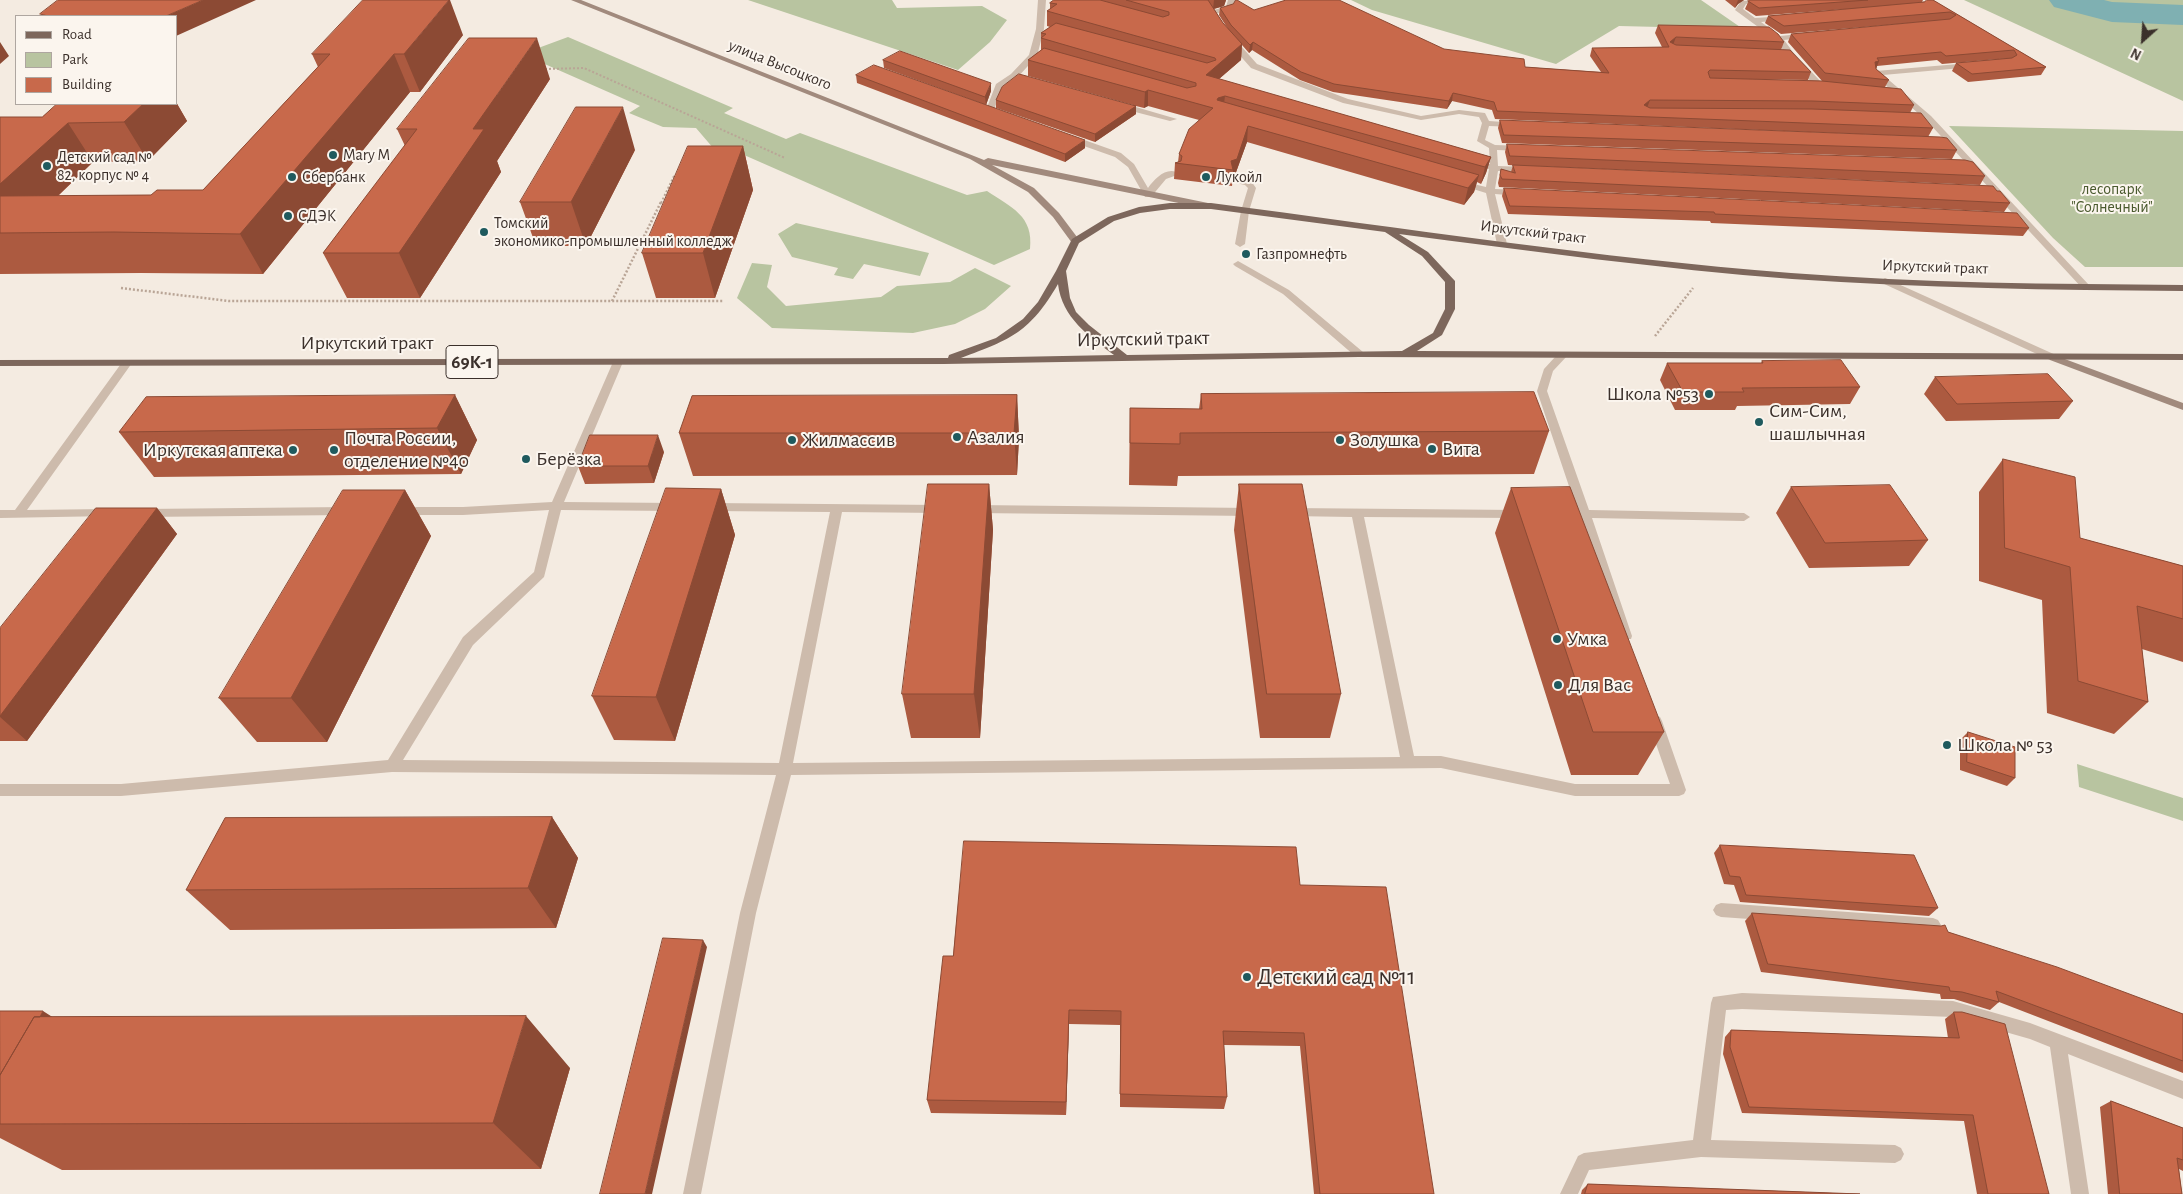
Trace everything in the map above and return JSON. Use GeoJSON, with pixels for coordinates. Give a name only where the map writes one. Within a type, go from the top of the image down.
{"type":"FeatureCollection","features":[{"type":"Feature","properties":{"kind":"main road","name":"улица Высоцкого"},"geometry":{"type":"LineString","coordinates":[[575,0],[974,158],[1031,190],[1056,215],[1075,240]]}},
{"type":"Feature","properties":{"kind":"main road","name":"улица Высоцкого"},"geometry":{"type":"LineString","coordinates":[[974,158],[1148,195],[1211,206]]}},
{"type":"Feature","properties":{"kind":"main road","name":"Иркутский тракт"},"geometry":{"type":"LineString","coordinates":[[944,361],[1000,340],[1027,321],[1042,303],[1061,271],[1075,240],[1111,220],[1139,210],[1170,206],[1211,206],[1502,244],[1694,267],[1791,276],[1885,281],[2183,288]]}},
{"type":"Feature","properties":{"kind":"main road"},"geometry":{"type":"LineString","coordinates":[[1384,228],[1425,254],[1450,281],[1450,309],[1437,335],[1404,354]]}},
{"type":"Feature","properties":{"kind":"main road"},"geometry":{"type":"LineString","coordinates":[[1061,271],[1064,293],[1069,308],[1083,324],[1126,359]]}},
{"type":"Feature","properties":{"kind":"main road","name":"Иркутский тракт"},"geometry":{"type":"LineString","coordinates":[[0,363],[944,361],[1358,354],[2183,357]]}},
{"type":"Feature","properties":{"kind":"main road"},"geometry":{"type":"LineString","coordinates":[[2054,358],[2183,407]]}},
{"type":"Feature","properties":{"kind":"lane"},"geometry":{"type":"LineString","coordinates":[[990,110],[999,86],[1014,76],[1033,56],[1040,29],[1042,0]]}},
{"type":"Feature","properties":{"kind":"lane"},"geometry":{"type":"LineString","coordinates":[[1211,14],[1229,8],[1232,0]]}},
{"type":"Feature","properties":{"kind":"lane"},"geometry":{"type":"LineString","coordinates":[[1760,0],[1743,2],[1739,10],[1779,38],[1790,54],[1819,85]]}},
{"type":"Feature","properties":{"kind":"lane"},"geometry":{"type":"LineString","coordinates":[[1755,20],[1794,17]]}},
{"type":"Feature","properties":{"kind":"lane"},"geometry":{"type":"LineString","coordinates":[[1040,29],[1049,32]]}},
{"type":"Feature","properties":{"kind":"lane"},"geometry":{"type":"LineString","coordinates":[[1779,38],[1818,34]]}},
{"type":"Feature","properties":{"kind":"lane"},"geometry":{"type":"LineString","coordinates":[[1226,35],[1254,66],[1292,82],[1346,101],[1421,118],[1459,112],[1482,115],[1486,123],[1480,141],[1493,147],[1532,149]]}},
{"type":"Feature","properties":{"kind":"lane"},"geometry":{"type":"LineString","coordinates":[[1780,54],[1790,54]]}},
{"type":"Feature","properties":{"kind":"lane"},"geometry":{"type":"LineString","coordinates":[[1033,56],[1042,58]]}},
{"type":"Feature","properties":{"kind":"lane"},"geometry":{"type":"LineString","coordinates":[[1979,64],[1876,73],[1928,118],[1950,142],[1965,164],[1995,190],[2086,287]]}},
{"type":"Feature","properties":{"kind":"lane"},"geometry":{"type":"LineString","coordinates":[[1014,76],[1024,79]]}},
{"type":"Feature","properties":{"kind":"lane"},"geometry":{"type":"LineString","coordinates":[[1809,85],[1828,86]]}},
{"type":"Feature","properties":{"kind":"lane"},"geometry":{"type":"LineString","coordinates":[[1882,91],[1900,93]]}},
{"type":"Feature","properties":{"kind":"lane"},"geometry":{"type":"LineString","coordinates":[[1107,101],[1172,119]]}},
{"type":"Feature","properties":{"kind":"lane"},"geometry":{"type":"LineString","coordinates":[[981,107],[999,114]]}},
{"type":"Feature","properties":{"kind":"lane"},"geometry":{"type":"LineString","coordinates":[[1898,117],[1928,118]]}},
{"type":"Feature","properties":{"kind":"lane"},"geometry":{"type":"LineString","coordinates":[[1486,123],[1526,125]]}},
{"type":"Feature","properties":{"kind":"lane"},"geometry":{"type":"LineString","coordinates":[[1063,136],[1118,155],[1131,166],[1148,195],[1163,176],[1170,173],[1176,174]]}},
{"type":"Feature","properties":{"kind":"lane"},"geometry":{"type":"LineString","coordinates":[[1940,142],[1950,142]]}},
{"type":"Feature","properties":{"kind":"lane"},"geometry":{"type":"LineString","coordinates":[[1493,147],[1494,168],[1490,191],[1502,244]]}},
{"type":"Feature","properties":{"kind":"lane"},"geometry":{"type":"LineString","coordinates":[[1462,160],[1494,168],[1542,170]]}},
{"type":"Feature","properties":{"kind":"lane"},"geometry":{"type":"LineString","coordinates":[[1234,180],[1252,185],[1245,211],[1240,244]]}},
{"type":"Feature","properties":{"kind":"lane"},"geometry":{"type":"LineString","coordinates":[[1448,180],[1490,191],[1530,193]]}},
{"type":"Feature","properties":{"kind":"lane"},"geometry":{"type":"LineString","coordinates":[[1985,190],[1995,190]]}},
{"type":"Feature","properties":{"kind":"lane"},"geometry":{"type":"LineString","coordinates":[[2009,216],[2019,217]]}},
{"type":"Feature","properties":{"kind":"lane"},"geometry":{"type":"LineString","coordinates":[[1238,264],[1286,292],[1358,354]]}},
{"type":"Feature","properties":{"kind":"lane"},"geometry":{"type":"LineString","coordinates":[[1885,281],[2054,358]]}},
{"type":"Feature","properties":{"kind":"lane"},"geometry":{"type":"LineString","coordinates":[[1563,355],[1549,367],[1543,377],[1542,391],[1632,652]]}},
{"type":"Feature","properties":{"kind":"lane"},"geometry":{"type":"LineString","coordinates":[[392,766],[468,641],[540,574],[556,506],[618,362]]}},
{"type":"Feature","properties":{"kind":"lane"},"geometry":{"type":"LineString","coordinates":[[18,514],[128,363]]}},
{"type":"Feature","properties":{"kind":"lane"},"geometry":{"type":"LineString","coordinates":[[384,511],[463,511],[556,506],[1259,512]]}},
{"type":"Feature","properties":{"kind":"lane"},"geometry":{"type":"LineString","coordinates":[[692,1194],[748,913],[785,769],[837,508]]}},
{"type":"Feature","properties":{"kind":"lane"},"geometry":{"type":"LineString","coordinates":[[0,514],[364,511]]}},
{"type":"Feature","properties":{"kind":"lane"},"geometry":{"type":"LineString","coordinates":[[1279,512],[1525,514]]}},
{"type":"Feature","properties":{"kind":"lane"},"geometry":{"type":"LineString","coordinates":[[1357,512],[1408,763]]}},
{"type":"Feature","properties":{"kind":"lane"},"geometry":{"type":"LineString","coordinates":[[1564,514],[1744,517]]}},
{"type":"Feature","properties":{"kind":"lane"},"geometry":{"type":"LineString","coordinates":[[0,790],[121,790],[392,766],[785,769],[1441,762],[1575,790],[1679,790],[1651,708]]}},
{"type":"Feature","properties":{"kind":"lane"},"geometry":{"type":"LineString","coordinates":[[1721,910],[1933,925]]}},
{"type":"Feature","properties":{"kind":"lane"},"geometry":{"type":"LineString","coordinates":[[1701,1148],[1718,1003],[1742,1001],[1953,1009],[2030,1031],[2183,1090]]}},
{"type":"Feature","properties":{"kind":"lane"},"geometry":{"type":"LineString","coordinates":[[2058,1042],[2080,1194]]}},
{"type":"Feature","properties":{"kind":"lane"},"geometry":{"type":"LineString","coordinates":[[1570,1194],[1584,1162],[1701,1148],[1895,1154]]}},
{"type":"Feature","properties":{"kind":"path"},"geometry":{"type":"LineString","coordinates":[[536,69],[584,68],[785,158]]}},
{"type":"Feature","properties":{"kind":"path"},"geometry":{"type":"LineString","coordinates":[[612,301],[674,176]]}},
{"type":"Feature","properties":{"kind":"path"},"geometry":{"type":"LineString","coordinates":[[1651,341],[1698,282]]}},
{"type":"Feature","properties":{"kind":"path"},"geometry":{"type":"LineString","coordinates":[[120,288],[228,301],[723,301]]}},
{"type":"Feature","properties":{"kind":"green space"},"geometry":{"type":"Polygon","coordinates":[[[748,0],[892,0],[897,8],[982,6],[1007,20],[990,42],[958,70],[748,0]]]}},
{"type":"Feature","properties":{"kind":"green space"},"geometry":{"type":"Polygon","coordinates":[[[1351,0],[1701,0],[1743,29],[1619,26],[1556,64],[1372,10],[1351,0]]]}},
{"type":"Feature","properties":{"kind":"green space"},"geometry":{"type":"Polygon","coordinates":[[[1964,0],[2183,0],[2183,101],[1964,0]]]}},
{"type":"Feature","properties":{"kind":"green space"},"geometry":{"type":"Polygon","coordinates":[[[568,37],[733,108],[724,113],[786,139],[800,133],[967,195],[987,191],[1012,208],[1024,220],[1028,228],[1030,249],[994,265],[735,151],[714,149],[696,128],[663,127],[629,113],[640,106],[522,54],[568,37]]]}},
{"type":"Feature","properties":{"kind":"green space","name":"лесопарк \"Солнечный\""},"geometry":{"type":"Polygon","coordinates":[[[1949,126],[2183,131],[2183,267],[2085,267],[2053,238],[1949,126]]]}},
{"type":"Feature","properties":{"kind":"green space"},"geometry":{"type":"Polygon","coordinates":[[[796,223],[929,253],[920,276],[864,264],[853,279],[834,275],[838,268],[792,257],[778,234],[796,223]]]}},
{"type":"Feature","properties":{"kind":"green space"},"geometry":{"type":"Polygon","coordinates":[[[752,263],[772,265],[767,287],[786,306],[881,297],[897,286],[950,282],[975,268],[1011,286],[985,309],[955,324],[913,333],[772,328],[737,298],[752,263]]]}},
{"type":"Feature","properties":{"kind":"green space"},"geometry":{"type":"Polygon","coordinates":[[[2077,764],[2183,798],[2183,821],[2079,787],[2077,764]]]}},
{"type":"Feature","properties":{"kind":"building"},"geometry":{"type":"Polygon","coordinates":[[[58,0],[203,0],[168,15],[40,14],[58,0]]]}},
{"type":"Feature","properties":{"kind":"building"},"geometry":{"type":"Polygon","coordinates":[[[363,0],[449,0],[404,54],[394,54],[240,234],[0,233],[0,196],[151,195],[157,190],[203,190],[330,54],[312,54],[363,0]]]}},
{"type":"Feature","properties":{"kind":"building"},"geometry":{"type":"Polygon","coordinates":[[[1054,0],[1100,0],[1163,17],[1169,15],[1169,12],[1126,0],[1208,0],[1223,23],[1242,44],[1206,75],[1491,157],[1485,167],[1225,96],[1217,100],[1479,175],[1468,188],[1248,126],[1237,159],[1231,161],[1233,170],[1175,163],[1181,161],[1182,156],[1179,154],[1189,129],[1213,108],[1148,90],[1145,92],[1028,60],[1044,48],[1187,88],[1196,86],[1196,83],[1041,38],[1046,34],[1041,33],[1056,23],[1207,63],[1216,60],[1215,58],[1047,11],[1057,4],[1050,3],[1054,0]]]}},
{"type":"Feature","properties":{"kind":"building"},"geometry":{"type":"Polygon","coordinates":[[[1236,0],[1254,10],[1286,0],[1339,0],[1444,49],[1524,59],[1525,67],[1609,73],[1592,48],[1669,47],[1658,25],[1769,27],[1784,42],[1676,37],[1670,42],[1676,45],[1790,50],[1811,72],[1710,70],[1708,72],[1710,78],[1822,81],[1901,89],[1914,105],[1812,101],[1650,100],[1644,105],[1650,108],[1812,109],[1921,113],[1933,128],[1497,111],[1494,102],[1453,93],[1449,101],[1334,84],[1301,72],[1253,42],[1250,45],[1231,25],[1220,8],[1233,4],[1236,0]]]}},
{"type":"Feature","properties":{"kind":"building"},"geometry":{"type":"Polygon","coordinates":[[[1749,0],[1868,0],[1759,8],[1749,0]]]}},
{"type":"Feature","properties":{"kind":"building"},"geometry":{"type":"Polygon","coordinates":[[[1933,0],[2046,67],[1972,74],[1956,63],[2012,58],[2017,55],[2014,50],[1946,56],[1941,52],[1877,58],[1879,61],[1875,62],[1876,69],[1889,80],[1825,73],[1791,34],[1950,19],[1956,15],[1950,12],[1784,26],[1768,16],[1924,2],[1933,0]]]}},
{"type":"Feature","properties":{"kind":"building"},"geometry":{"type":"Polygon","coordinates":[[[469,38],[537,38],[473,129],[484,129],[399,253],[323,253],[417,129],[397,129],[469,38]]]}},
{"type":"Feature","properties":{"kind":"building"},"geometry":{"type":"Polygon","coordinates":[[[900,51],[991,83],[985,97],[883,60],[900,51]]]}},
{"type":"Feature","properties":{"kind":"building"},"geometry":{"type":"Polygon","coordinates":[[[874,65],[1085,140],[1065,154],[856,75],[874,65]]]}},
{"type":"Feature","properties":{"kind":"building"},"geometry":{"type":"Polygon","coordinates":[[[1019,74],[1136,106],[1095,134],[996,100],[1002,87],[1019,74]]]}},
{"type":"Feature","properties":{"kind":"building"},"geometry":{"type":"Polygon","coordinates":[[[56,105],[142,105],[124,122],[68,123],[0,184],[0,117],[42,117],[56,105]]]}},
{"type":"Feature","properties":{"kind":"building"},"geometry":{"type":"Polygon","coordinates":[[[576,107],[623,107],[571,202],[520,202],[576,107]]]}},
{"type":"Feature","properties":{"kind":"building"},"geometry":{"type":"Polygon","coordinates":[[[1500,120],[1940,137],[1947,138],[1957,150],[1504,135],[1500,120]]]}},
{"type":"Feature","properties":{"kind":"building"},"geometry":{"type":"Polygon","coordinates":[[[1507,144],[1965,160],[1973,162],[1985,176],[1510,156],[1507,144]]]}},
{"type":"Feature","properties":{"kind":"building"},"geometry":{"type":"Polygon","coordinates":[[[688,146],[743,146],[703,253],[642,253],[688,146]]]}},
{"type":"Feature","properties":{"kind":"building"},"geometry":{"type":"Polygon","coordinates":[[[1513,165],[1993,186],[2010,203],[1502,179],[1500,175],[1501,169],[1515,173],[1513,165]]]}},
{"type":"Feature","properties":{"kind":"building"},"geometry":{"type":"Polygon","coordinates":[[[1504,188],[2017,213],[2029,228],[1715,214],[1714,212],[1510,206],[1504,188]]]}},
{"type":"Feature","properties":{"kind":"building"},"geometry":{"type":"Polygon","coordinates":[[[1841,360],[1860,387],[1742,388],[1744,392],[1683,392],[1667,363],[1763,363],[1762,361],[1841,360]]]}},
{"type":"Feature","properties":{"kind":"building"},"geometry":{"type":"Polygon","coordinates":[[[2048,374],[2073,401],[1957,404],[1935,377],[2048,374]]]}},
{"type":"Feature","properties":{"kind":"building"},"geometry":{"type":"Polygon","coordinates":[[[1534,392],[1549,431],[1180,433],[1180,444],[1130,443],[1130,408],[1202,409],[1201,394],[1534,392]]]}},
{"type":"Feature","properties":{"kind":"building"},"geometry":{"type":"Polygon","coordinates":[[[455,395],[437,428],[119,432],[146,397],[455,395]]]}},
{"type":"Feature","properties":{"kind":"building"},"geometry":{"type":"Polygon","coordinates":[[[1017,395],[1014,433],[679,433],[692,396],[1017,395]]]}},
{"type":"Feature","properties":{"kind":"building"},"geometry":{"type":"Polygon","coordinates":[[[590,435],[658,435],[648,466],[578,466],[590,435]]]}},
{"type":"Feature","properties":{"kind":"building"},"geometry":{"type":"Polygon","coordinates":[[[2003,459],[2075,477],[2080,538],[2183,566],[2183,619],[2137,606],[2148,702],[2078,681],[2070,567],[2005,548],[2003,459]]]}},
{"type":"Feature","properties":{"kind":"building"},"geometry":{"type":"Polygon","coordinates":[[[928,484],[989,484],[974,694],[902,694],[928,484]]]}},
{"type":"Feature","properties":{"kind":"building"},"geometry":{"type":"Polygon","coordinates":[[[1239,484],[1302,484],[1341,694],[1267,694],[1239,484]]]}},
{"type":"Feature","properties":{"kind":"building"},"geometry":{"type":"Polygon","coordinates":[[[1890,485],[1928,540],[1825,543],[1791,487],[1890,485]]]}},
{"type":"Feature","properties":{"kind":"building"},"geometry":{"type":"Polygon","coordinates":[[[1570,487],[1664,732],[1593,732],[1511,488],[1570,487]]]}},
{"type":"Feature","properties":{"kind":"building"},"geometry":{"type":"Polygon","coordinates":[[[666,488],[721,489],[656,697],[592,696],[666,488]]]}},
{"type":"Feature","properties":{"kind":"building"},"geometry":{"type":"Polygon","coordinates":[[[343,490],[405,490],[291,698],[219,698],[343,490]]]}},
{"type":"Feature","properties":{"kind":"building"},"geometry":{"type":"Polygon","coordinates":[[[96,508],[157,508],[0,716],[0,628],[96,508]]]}},
{"type":"Feature","properties":{"kind":"building"},"geometry":{"type":"Polygon","coordinates":[[[1968,732],[2015,747],[2015,778],[1967,762],[1968,732]]]}},
{"type":"Feature","properties":{"kind":"building"},"geometry":{"type":"Polygon","coordinates":[[[552,817],[528,888],[186,890],[225,818],[552,817]]]}},
{"type":"Feature","properties":{"kind":"building"},"geometry":{"type":"Polygon","coordinates":[[[964,841],[1296,847],[1300,885],[1386,887],[1434,1194],[1320,1194],[1304,1033],[1223,1031],[1227,1097],[1120,1094],[1121,1011],[1069,1010],[1066,1102],[927,1100],[943,956],[953,956],[964,841]]]}},
{"type":"Feature","properties":{"kind":"building"},"geometry":{"type":"Polygon","coordinates":[[[1720,845],[1914,855],[1938,908],[1746,895],[1740,877],[1730,876],[1720,845]]]}},
{"type":"Feature","properties":{"kind":"building"},"geometry":{"type":"Polygon","coordinates":[[[1752,913],[1945,925],[1948,932],[2057,967],[2183,1014],[2183,1061],[1996,991],[1999,1002],[1962,992],[1950,991],[1949,987],[1768,964],[1752,913]]]}},
{"type":"Feature","properties":{"kind":"building"},"geometry":{"type":"Polygon","coordinates":[[[663,938],[703,940],[645,1194],[600,1194],[663,938]]]}},
{"type":"Feature","properties":{"kind":"building"},"geometry":{"type":"Polygon","coordinates":[[[0,1011],[43,1011],[40,1017],[34,1017],[0,1075],[0,1011]]]}},
{"type":"Feature","properties":{"kind":"building"},"geometry":{"type":"Polygon","coordinates":[[[1954,1012],[1962,1012],[2005,1024],[2049,1194],[1988,1194],[1973,1115],[1749,1107],[1730,1047],[1731,1030],[1959,1038],[1954,1012]]]}},
{"type":"Feature","properties":{"kind":"building"},"geometry":{"type":"Polygon","coordinates":[[[526,1016],[493,1123],[0,1124],[0,1075],[34,1017],[526,1016]]]}},
{"type":"Feature","properties":{"kind":"building"},"geometry":{"type":"Polygon","coordinates":[[[2111,1101],[2183,1128],[2183,1160],[2177,1158],[2182,1194],[2120,1194],[2111,1101]]]}},
{"type":"Feature","properties":{"kind":"building"},"geometry":{"type":"Polygon","coordinates":[[[1588,1184],[1860,1194],[1585,1194],[1588,1184]]]}},
{"type":"Feature","properties":{"kind":"waterway"},"geometry":{"type":"LineString","coordinates":[[2065,0],[2112,12],[2183,15]]}},
{"type":"Feature","properties":{"kind":"place","name":"Mary M"},"geometry":{"type":"Point","coordinates":[333,155]}},
{"type":"Feature","properties":{"kind":"place","name":"Детский сад № 82, корпус № 4"},"geometry":{"type":"Point","coordinates":[47,166]}},
{"type":"Feature","properties":{"kind":"place","name":"Сбербанк"},"geometry":{"type":"Point","coordinates":[292,177]}},
{"type":"Feature","properties":{"kind":"place","name":"Лукойл"},"geometry":{"type":"Point","coordinates":[1206,177]}},
{"type":"Feature","properties":{"kind":"place","name":"СДЭК"},"geometry":{"type":"Point","coordinates":[288,216]}},
{"type":"Feature","properties":{"kind":"place","name":"Томский экономико-промышленный колледж"},"geometry":{"type":"Point","coordinates":[484,232]}},
{"type":"Feature","properties":{"kind":"place","name":"Газпромнефть"},"geometry":{"type":"Point","coordinates":[1246,254]}},
{"type":"Feature","properties":{"kind":"place","name":"Школа №53"},"geometry":{"type":"Point","coordinates":[1709,394]}},
{"type":"Feature","properties":{"kind":"place","name":"Сим-Сим, шашлычная"},"geometry":{"type":"Point","coordinates":[1759,422]}},
{"type":"Feature","properties":{"kind":"place","name":"Азалия"},"geometry":{"type":"Point","coordinates":[957,437]}},
{"type":"Feature","properties":{"kind":"place","name":"Жилмассив"},"geometry":{"type":"Point","coordinates":[792,440]}},
{"type":"Feature","properties":{"kind":"place","name":"Золушка"},"geometry":{"type":"Point","coordinates":[1340,440]}},
{"type":"Feature","properties":{"kind":"place","name":"Вита"},"geometry":{"type":"Point","coordinates":[1432,449]}},
{"type":"Feature","properties":{"kind":"place","name":"Иркутская аптека"},"geometry":{"type":"Point","coordinates":[293,450]}},
{"type":"Feature","properties":{"kind":"place","name":"Почта России, отделение №40"},"geometry":{"type":"Point","coordinates":[334,450]}},
{"type":"Feature","properties":{"kind":"place","name":"Берёзка"},"geometry":{"type":"Point","coordinates":[526,459]}},
{"type":"Feature","properties":{"kind":"place","name":"Умка"},"geometry":{"type":"Point","coordinates":[1557,639]}},
{"type":"Feature","properties":{"kind":"place","name":"Для Вас"},"geometry":{"type":"Point","coordinates":[1558,685]}},
{"type":"Feature","properties":{"kind":"place","name":"Школа № 53"},"geometry":{"type":"Point","coordinates":[1947,745]}},
{"type":"Feature","properties":{"kind":"place","name":"Детский сад №11"},"geometry":{"type":"Point","coordinates":[1247,977]}}]}
